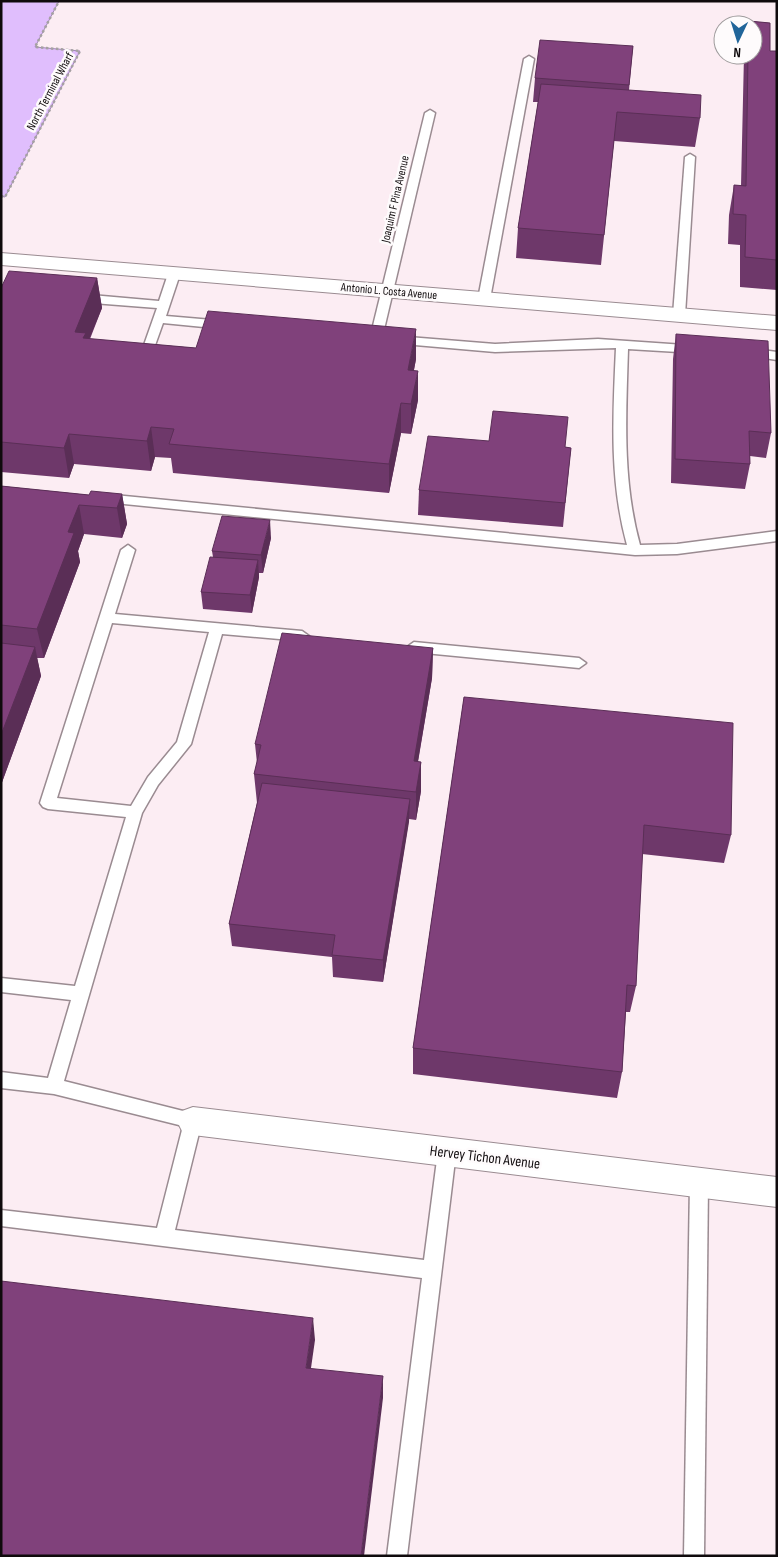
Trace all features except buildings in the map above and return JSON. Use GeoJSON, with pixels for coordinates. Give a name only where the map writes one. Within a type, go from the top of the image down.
{"type":"FeatureCollection","features":[{"type":"Feature","properties":{"kind":"street","name":"Antonio L. Costa Avenue"},"geometry":{"type":"LineString","coordinates":[[2,261],[777,323]]}},
{"type":"Feature","properties":{"kind":"street","name":"Hervey Tichon Avenue"},"geometry":{"type":"LineString","coordinates":[[193,1121],[777,1192]]}},
{"type":"Feature","properties":{"kind":"lane"},"geometry":{"type":"LineString","coordinates":[[484,299],[529,59]]}},
{"type":"Feature","properties":{"kind":"lane","name":"Joaquim F Pina Avenue"},"geometry":{"type":"LineString","coordinates":[[430,113],[388,291],[371,338],[495,348],[622,344]]}},
{"type":"Feature","properties":{"kind":"lane"},"geometry":{"type":"LineString","coordinates":[[679,315],[690,158]]}},
{"type":"Feature","properties":{"kind":"lane"},"geometry":{"type":"LineString","coordinates":[[142,366],[174,274]]}},
{"type":"Feature","properties":{"kind":"lane"},"geometry":{"type":"LineString","coordinates":[[68,296],[163,306]]}},
{"type":"Feature","properties":{"kind":"lane"},"geometry":{"type":"LineString","coordinates":[[158,319],[237,326]]}},
{"type":"Feature","properties":{"kind":"lane"},"geometry":{"type":"LineString","coordinates":[[636,550],[623,509],[619,475],[622,344],[707,350]]}},
{"type":"Feature","properties":{"kind":"lane"},"geometry":{"type":"LineString","coordinates":[[736,351],[777,356]]}},
{"type":"Feature","properties":{"kind":"lane"},"geometry":{"type":"LineString","coordinates":[[90,496],[636,550],[677,549],[777,536]]}},
{"type":"Feature","properties":{"kind":"lane"},"geometry":{"type":"LineString","coordinates":[[128,550],[48,803],[135,812]]}},
{"type":"Feature","properties":{"kind":"lane"},"geometry":{"type":"LineString","coordinates":[[107,618],[315,637]]}},
{"type":"Feature","properties":{"kind":"lane"},"geometry":{"type":"LineString","coordinates":[[54,1086],[135,812],[153,781],[184,744],[217,628]]}},
{"type":"Feature","properties":{"kind":"lane"},"geometry":{"type":"LineString","coordinates":[[403,646],[579,663]]}},
{"type":"Feature","properties":{"kind":"lane"},"geometry":{"type":"LineString","coordinates":[[1,985],[81,994]]}},
{"type":"Feature","properties":{"kind":"lane"},"geometry":{"type":"LineString","coordinates":[[1,1080],[54,1086],[193,1121],[164,1238]]}},
{"type":"Feature","properties":{"kind":"lane"},"geometry":{"type":"LineString","coordinates":[[397,1556],[447,1152]]}},
{"type":"Feature","properties":{"kind":"lane"},"geometry":{"type":"LineString","coordinates":[[694,1556],[699,1183]]}},
{"type":"Feature","properties":{"kind":"lane"},"geometry":{"type":"LineString","coordinates":[[1,1218],[432,1270]]}},
{"type":"Feature","properties":{"kind":"path","name":"North Terminal Wharf"},"geometry":{"type":"LineString","coordinates":[[1,196],[5,197],[80,51],[35,47],[59,1]]}},
{"type":"Feature","properties":{"kind":"shaded area"},"geometry":{"type":"Polygon","coordinates":[[[1,1],[59,1],[35,47],[80,51],[5,197],[1,196],[1,1]]]}},
{"type":"Feature","properties":{"kind":"shaded area"},"geometry":{"type":"Polygon","coordinates":[[[59,1],[777,1],[777,1556],[1,1556],[1,196],[5,196],[80,52],[35,47],[59,1]]]}}]}
